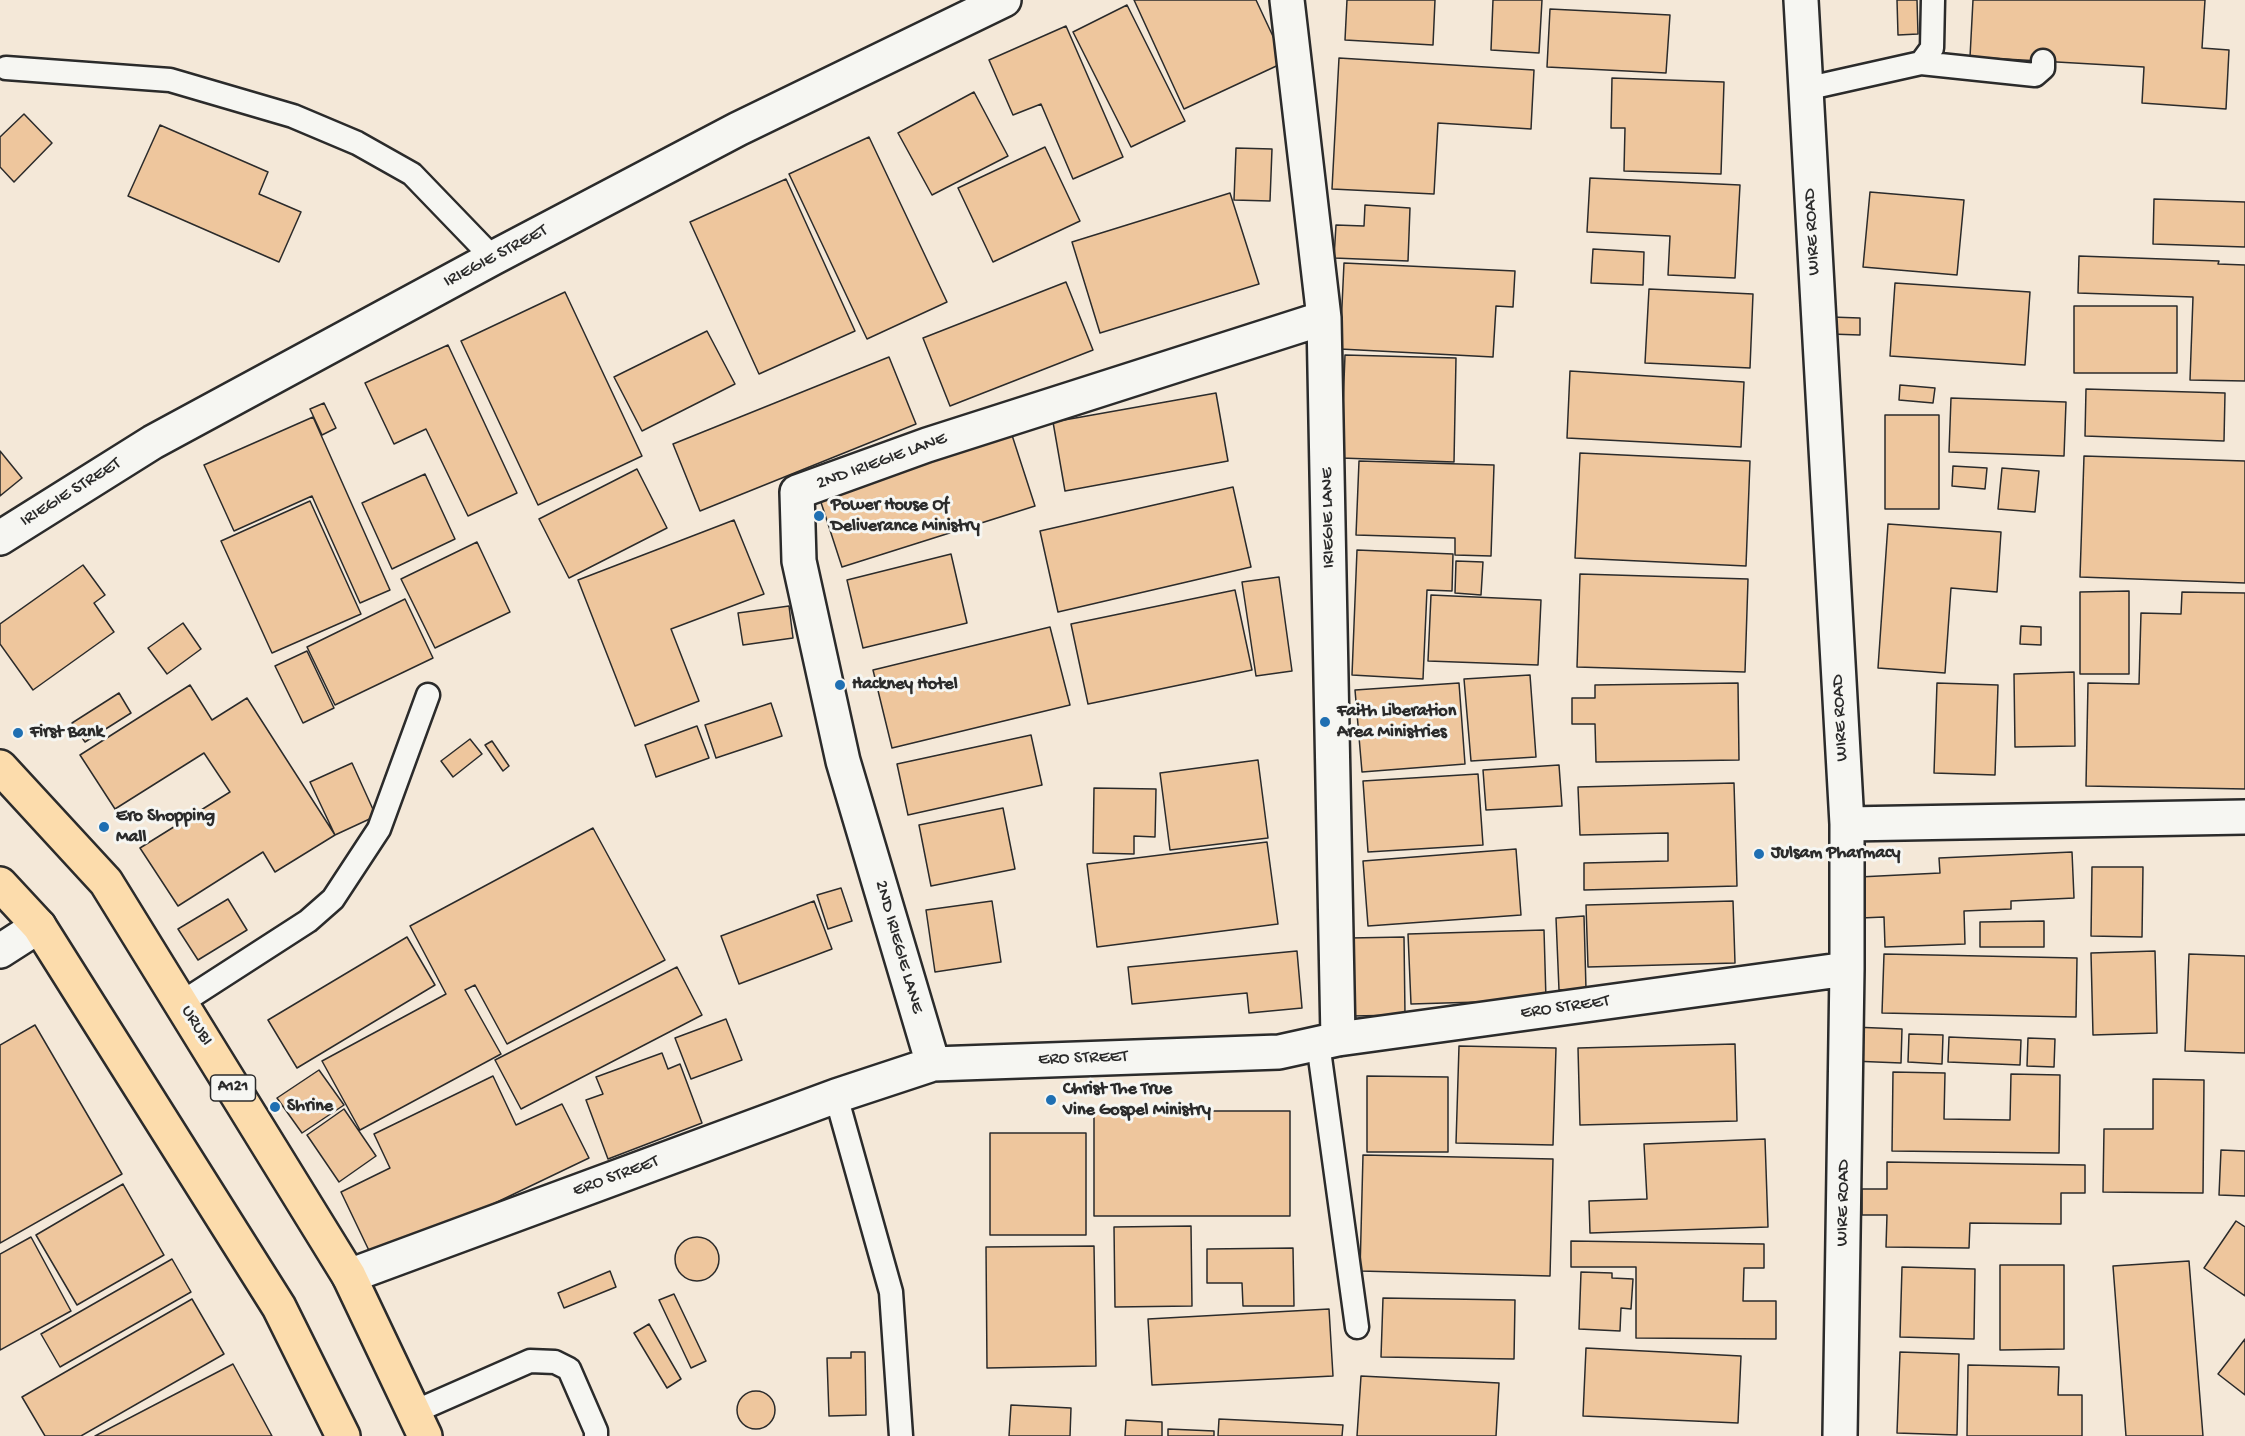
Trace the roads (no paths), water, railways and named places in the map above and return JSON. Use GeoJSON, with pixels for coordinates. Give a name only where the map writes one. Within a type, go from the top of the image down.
{"type":"FeatureCollection","features":[{"type":"Feature","properties":{"kind":"highway","name":"URUBI"},"geometry":{"type":"LineString","coordinates":[[0,767],[106,882],[349,1276],[420,1424]]}},
{"type":"Feature","properties":{"kind":"highway"},"geometry":{"type":"LineString","coordinates":[[0,884],[39,926],[279,1307],[343,1436]]}},
{"type":"Feature","properties":{"kind":"street","name":"IRIEGIE STREET"},"geometry":{"type":"LineString","coordinates":[[0,538],[153,442],[493,258],[738,129],[1005,0]]}},
{"type":"Feature","properties":{"kind":"street","name":"IRIEGIE LANE"},"geometry":{"type":"LineString","coordinates":[[1287,0],[1324,318],[1328,1041]]}},
{"type":"Feature","properties":{"kind":"street","name":"WIRE ROAD"},"geometry":{"type":"LineString","coordinates":[[1801,0],[1847,824],[1840,1436]]}},
{"type":"Feature","properties":{"kind":"street","name":"2ND IRIEGIE LANE"},"geometry":{"type":"LineString","coordinates":[[933,1064],[843,761],[799,561],[797,492],[927,445],[1324,318]]}},
{"type":"Feature","properties":{"kind":"street"},"geometry":{"type":"LineString","coordinates":[[1847,824],[2245,817]]}},
{"type":"Feature","properties":{"kind":"street"},"geometry":{"type":"LineString","coordinates":[[0,951],[39,926]]}},
{"type":"Feature","properties":{"kind":"street","name":"ERO STREET"},"geometry":{"type":"LineString","coordinates":[[349,1276],[836,1096],[933,1064],[1279,1052],[1328,1041],[1847,969]]}},
{"type":"Feature","properties":{"kind":"lane"},"geometry":{"type":"LineString","coordinates":[[1921,63],[1932,48],[1933,0]]}},
{"type":"Feature","properties":{"kind":"lane"},"geometry":{"type":"LineString","coordinates":[[1805,89],[1921,63],[2035,75],[2043,68],[2043,61]]}},
{"type":"Feature","properties":{"kind":"lane"},"geometry":{"type":"LineString","coordinates":[[6,68],[170,80],[293,116],[357,143],[412,174],[493,258]]}},
{"type":"Feature","properties":{"kind":"lane"},"geometry":{"type":"LineString","coordinates":[[181,1003],[308,921],[333,899],[379,829],[428,695]]}},
{"type":"Feature","properties":{"kind":"lane"},"geometry":{"type":"LineString","coordinates":[[1328,1041],[1357,1328]]}},
{"type":"Feature","properties":{"kind":"lane"},"geometry":{"type":"LineString","coordinates":[[836,1096],[891,1292],[901,1436]]}},
{"type":"Feature","properties":{"kind":"lane"},"geometry":{"type":"LineString","coordinates":[[420,1424],[530,1361],[555,1362],[569,1369],[596,1431],[596,1436]]}},
{"type":"Feature","properties":{"kind":"place","name":"Power House Of Deliverance Ministry"},"geometry":{"type":"Point","coordinates":[819,516]}},
{"type":"Feature","properties":{"kind":"place","name":"Hackney Hotel"},"geometry":{"type":"Point","coordinates":[840,685]}},
{"type":"Feature","properties":{"kind":"place","name":"Faith Liberation Area Ministries"},"geometry":{"type":"Point","coordinates":[1325,722]}},
{"type":"Feature","properties":{"kind":"place","name":"First Bank"},"geometry":{"type":"Point","coordinates":[18,733]}},
{"type":"Feature","properties":{"kind":"place","name":"Ero Shopping Mall"},"geometry":{"type":"Point","coordinates":[104,827]}},
{"type":"Feature","properties":{"kind":"place","name":"Julsam Pharmacy"},"geometry":{"type":"Point","coordinates":[1759,854]}},
{"type":"Feature","properties":{"kind":"place","name":"Christ The True Vine Gospel Ministry"},"geometry":{"type":"Point","coordinates":[1051,1100]}},
{"type":"Feature","properties":{"kind":"place","name":"Shrine"},"geometry":{"type":"Point","coordinates":[275,1107]}}]}
